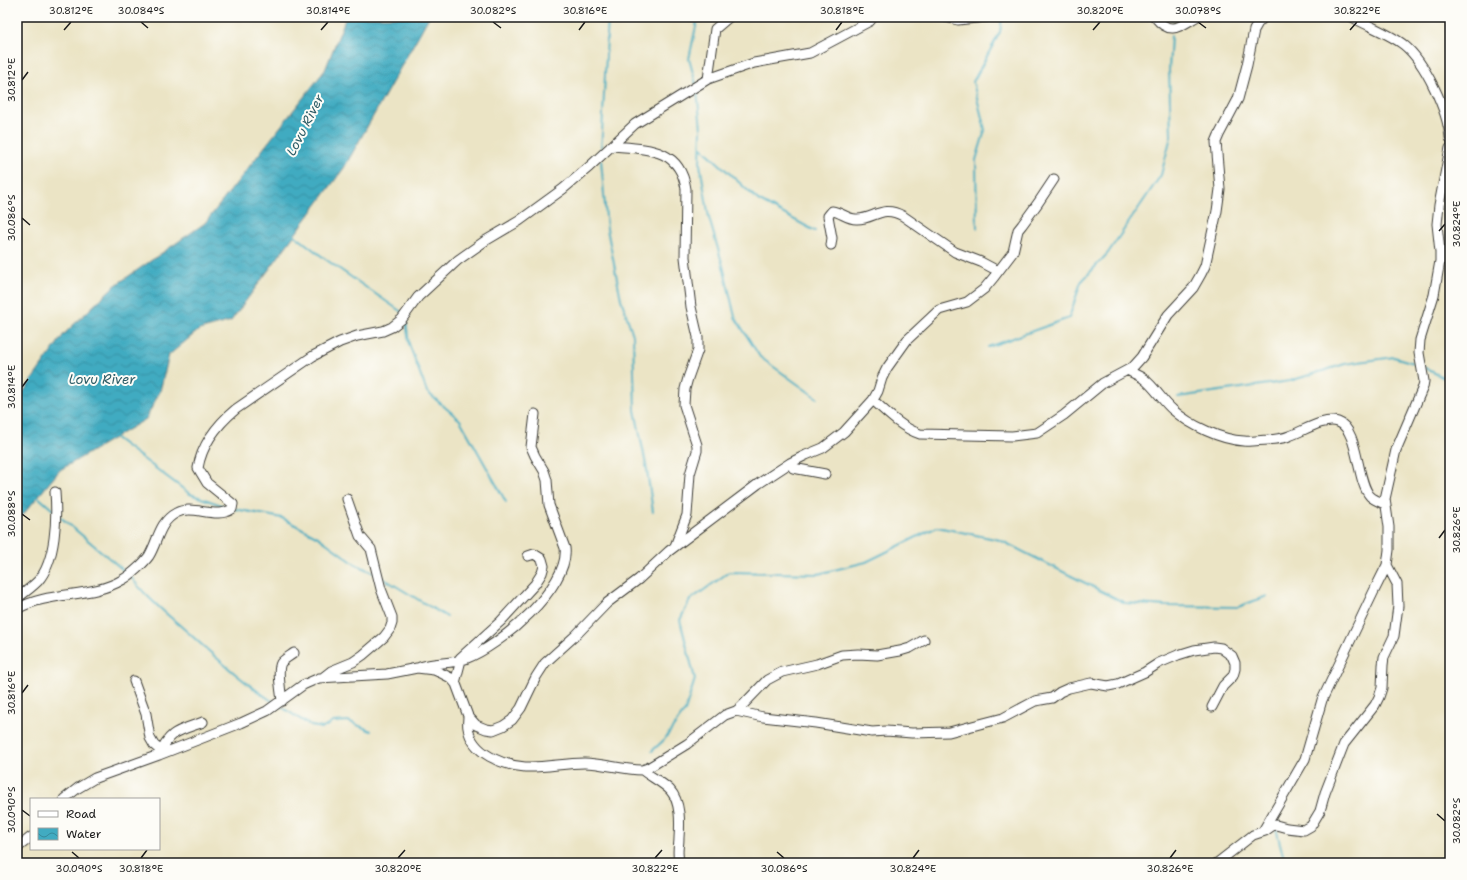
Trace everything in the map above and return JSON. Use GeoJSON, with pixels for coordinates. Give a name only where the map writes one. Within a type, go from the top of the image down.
{"type":"FeatureCollection","features":[{"type":"Feature","properties":{"kind":"street"},"geometry":{"type":"LineString","coordinates":[[708,79],[715,29],[729,17]]}},
{"type":"Feature","properties":{"kind":"street"},"geometry":{"type":"LineString","coordinates":[[17,609],[35,601],[104,587],[122,580],[130,575],[149,556],[160,530],[170,516],[181,511],[191,510],[223,513],[232,510],[233,504],[207,483],[198,468],[200,458],[208,442],[225,418],[312,356],[340,342],[357,336],[383,331],[392,327],[402,319],[418,298],[447,268],[485,241],[519,221],[563,189],[635,124],[708,79],[754,63],[810,54],[870,21],[873,17]]}},
{"type":"Feature","properties":{"kind":"street"},"geometry":{"type":"LineString","coordinates":[[945,17],[958,20],[986,17]]}},
{"type":"Feature","properties":{"kind":"street"},"geometry":{"type":"LineString","coordinates":[[1155,17],[1163,26],[1171,29],[1196,17]]}},
{"type":"Feature","properties":{"kind":"street"},"geometry":{"type":"LineString","coordinates":[[873,400],[902,424],[912,431],[920,434],[1025,435],[1037,433],[1064,416],[1103,383],[1128,370],[1137,363],[1168,315],[1192,288],[1205,266],[1217,211],[1220,189],[1216,142],[1238,99],[1254,30],[1264,17]]}},
{"type":"Feature","properties":{"kind":"street"},"geometry":{"type":"LineString","coordinates":[[1352,17],[1397,41],[1411,52],[1423,69],[1439,99],[1446,119],[1450,138]]}},
{"type":"Feature","properties":{"kind":"street"},"geometry":{"type":"LineString","coordinates":[[611,146],[649,150],[662,154],[677,166],[684,178],[686,208],[685,257],[691,307],[699,344],[685,389],[684,405],[697,448],[690,474],[687,515],[675,546]]}},
{"type":"Feature","properties":{"kind":"street"},"geometry":{"type":"LineString","coordinates":[[1262,831],[1305,759],[1322,700],[1387,565],[1390,550],[1389,527],[1385,504],[1396,450],[1423,387],[1419,353],[1420,340],[1434,295],[1438,272],[1440,252],[1437,218],[1450,148]]}},
{"type":"Feature","properties":{"kind":"street"},"geometry":{"type":"LineString","coordinates":[[528,556],[531,554],[537,554],[544,562],[544,570],[540,577],[501,621],[459,660],[455,683],[468,716],[476,725],[486,729],[499,729],[512,720],[521,708],[539,672],[549,658],[576,635],[607,603],[639,579],[675,546],[758,484],[806,455],[816,452],[844,432],[873,400],[887,368],[907,340],[939,310],[967,302],[984,289],[1013,252],[1018,230],[1054,179]]}},
{"type":"Feature","properties":{"kind":"street"},"geometry":{"type":"LineString","coordinates":[[831,245],[832,238],[828,216],[832,211],[859,220],[875,213],[891,211],[897,212],[955,252],[981,262],[998,271]]}},
{"type":"Feature","properties":{"kind":"street"},"geometry":{"type":"LineString","coordinates":[[1128,370],[1144,379],[1162,399],[1183,418],[1203,429],[1236,441],[1245,442],[1282,438],[1315,425],[1332,421],[1338,422],[1346,428],[1349,434],[1369,495],[1385,504]]}},
{"type":"Feature","properties":{"kind":"street"},"geometry":{"type":"LineString","coordinates":[[65,798],[95,778],[241,723],[268,710],[312,680],[387,674],[433,663],[459,660],[476,654],[500,640],[532,611],[557,579],[566,555],[564,544],[549,505],[547,480],[544,471],[531,447],[531,436],[535,414]]}},
{"type":"Feature","properties":{"kind":"street"},"geometry":{"type":"LineString","coordinates":[[790,464],[793,468],[825,474]]}},
{"type":"Feature","properties":{"kind":"street"},"geometry":{"type":"LineString","coordinates":[[17,598],[38,580],[51,558],[55,513],[55,492]]}},
{"type":"Feature","properties":{"kind":"street"},"geometry":{"type":"LineString","coordinates":[[322,678],[330,671],[353,662],[378,644],[384,637],[392,622],[392,617],[381,589],[371,549],[360,536],[346,499]]}},
{"type":"Feature","properties":{"kind":"street"},"geometry":{"type":"LineString","coordinates":[[1217,863],[1253,835],[1276,825],[1304,830],[1311,826],[1320,812],[1325,793],[1344,744],[1375,705],[1382,688],[1384,657],[1394,636],[1398,606],[1397,584],[1387,565]]}},
{"type":"Feature","properties":{"kind":"street"},"geometry":{"type":"LineString","coordinates":[[468,716],[468,728],[472,740],[487,756],[498,760],[525,767],[584,763],[642,770],[648,768],[687,744],[725,715],[736,711],[768,680],[782,672],[817,664],[842,655],[877,655],[900,651],[910,648],[924,640]]}},
{"type":"Feature","properties":{"kind":"street"},"geometry":{"type":"LineString","coordinates":[[736,711],[763,717],[816,723],[872,732],[949,732],[1003,718],[1035,701],[1052,698],[1069,688],[1091,683],[1108,686],[1118,684],[1145,672],[1159,663],[1182,654],[1214,647],[1221,648],[1232,656],[1235,663],[1235,669],[1233,676],[1224,686],[1212,707]]}},
{"type":"Feature","properties":{"kind":"street"},"geometry":{"type":"LineString","coordinates":[[282,701],[279,673],[280,666],[284,660],[294,653]]}},
{"type":"Feature","properties":{"kind":"street"},"geometry":{"type":"LineString","coordinates":[[417,668],[443,674],[455,683]]}},
{"type":"Feature","properties":{"kind":"street"},"geometry":{"type":"LineString","coordinates":[[134,681],[146,714],[150,738],[160,753]]}},
{"type":"Feature","properties":{"kind":"street"},"geometry":{"type":"LineString","coordinates":[[160,753],[167,740],[173,734],[203,722]]}},
{"type":"Feature","properties":{"kind":"street"},"geometry":{"type":"LineString","coordinates":[[642,770],[666,787],[675,798],[679,813],[680,834],[678,857],[680,863]]}},
{"type":"Feature","properties":{"kind":"street"},"geometry":{"type":"LineString","coordinates":[[17,848],[30,838]]}},
{"type":"Feature","properties":{"kind":"water","name":"Lovu River"},"geometry":{"type":"Polygon","coordinates":[[[346,17],[429,17],[344,168],[231,321],[199,330],[169,355],[160,391],[146,419],[60,470],[17,522],[17,401],[64,334],[113,287],[205,223],[325,70],[346,17]]]}},
{"type":"Feature","properties":{"kind":"waterway"},"geometry":{"type":"LineString","coordinates":[[601,152],[608,17]]}},
{"type":"Feature","properties":{"kind":"waterway"},"geometry":{"type":"LineString","coordinates":[[696,84],[689,59],[698,17]]}},
{"type":"Feature","properties":{"kind":"waterway"},"geometry":{"type":"LineString","coordinates":[[977,228],[976,160],[985,130],[973,82],[1000,32],[1002,17]]}},
{"type":"Feature","properties":{"kind":"waterway"},"geometry":{"type":"LineString","coordinates":[[988,347],[1069,318],[1081,282],[1108,253],[1161,175],[1171,136],[1169,70],[1171,36]]}},
{"type":"Feature","properties":{"kind":"waterway"},"geometry":{"type":"LineString","coordinates":[[697,90],[701,129],[700,164],[709,218],[723,266],[735,317],[760,357],[817,398]]}},
{"type":"Feature","properties":{"kind":"waterway"},"geometry":{"type":"LineString","coordinates":[[701,147],[758,200],[815,231]]}},
{"type":"Feature","properties":{"kind":"waterway"},"geometry":{"type":"LineString","coordinates":[[601,160],[607,229],[621,299],[633,335],[635,410],[647,470],[653,512]]}},
{"type":"Feature","properties":{"kind":"waterway"},"geometry":{"type":"LineString","coordinates":[[293,234],[328,261],[403,313]]}},
{"type":"Feature","properties":{"kind":"waterway"},"geometry":{"type":"LineString","coordinates":[[406,320],[409,344],[427,392],[460,420],[506,502]]}},
{"type":"Feature","properties":{"kind":"waterway"},"geometry":{"type":"LineString","coordinates":[[1178,397],[1290,381],[1345,364],[1394,357],[1417,364]]}},
{"type":"Feature","properties":{"kind":"waterway"},"geometry":{"type":"LineString","coordinates":[[1425,368],[1450,381]]}},
{"type":"Feature","properties":{"kind":"waterway"},"geometry":{"type":"LineString","coordinates":[[114,437],[190,494],[224,506]]}},
{"type":"Feature","properties":{"kind":"waterway"},"geometry":{"type":"LineString","coordinates":[[37,496],[53,510]]}},
{"type":"Feature","properties":{"kind":"waterway"},"geometry":{"type":"LineString","coordinates":[[235,509],[282,518],[318,537],[355,564],[374,573]]}},
{"type":"Feature","properties":{"kind":"waterway"},"geometry":{"type":"LineString","coordinates":[[59,516],[128,574]]}},
{"type":"Feature","properties":{"kind":"waterway"},"geometry":{"type":"LineString","coordinates":[[652,751],[664,740],[685,711],[695,679],[680,620],[690,600],[729,572],[818,574],[866,562],[937,527],[1000,540],[1125,603],[1166,606],[1238,607],[1267,596]]}},
{"type":"Feature","properties":{"kind":"waterway"},"geometry":{"type":"LineString","coordinates":[[131,577],[153,601],[213,654],[243,680],[275,703]]}},
{"type":"Feature","properties":{"kind":"waterway"},"geometry":{"type":"LineString","coordinates":[[381,577],[447,617]]}},
{"type":"Feature","properties":{"kind":"waterway"},"geometry":{"type":"LineString","coordinates":[[280,706],[311,726],[323,728],[333,722],[348,721],[371,731]]}},
{"type":"Feature","properties":{"kind":"waterway"},"geometry":{"type":"LineString","coordinates":[[1276,828],[1285,863]]}}]}
